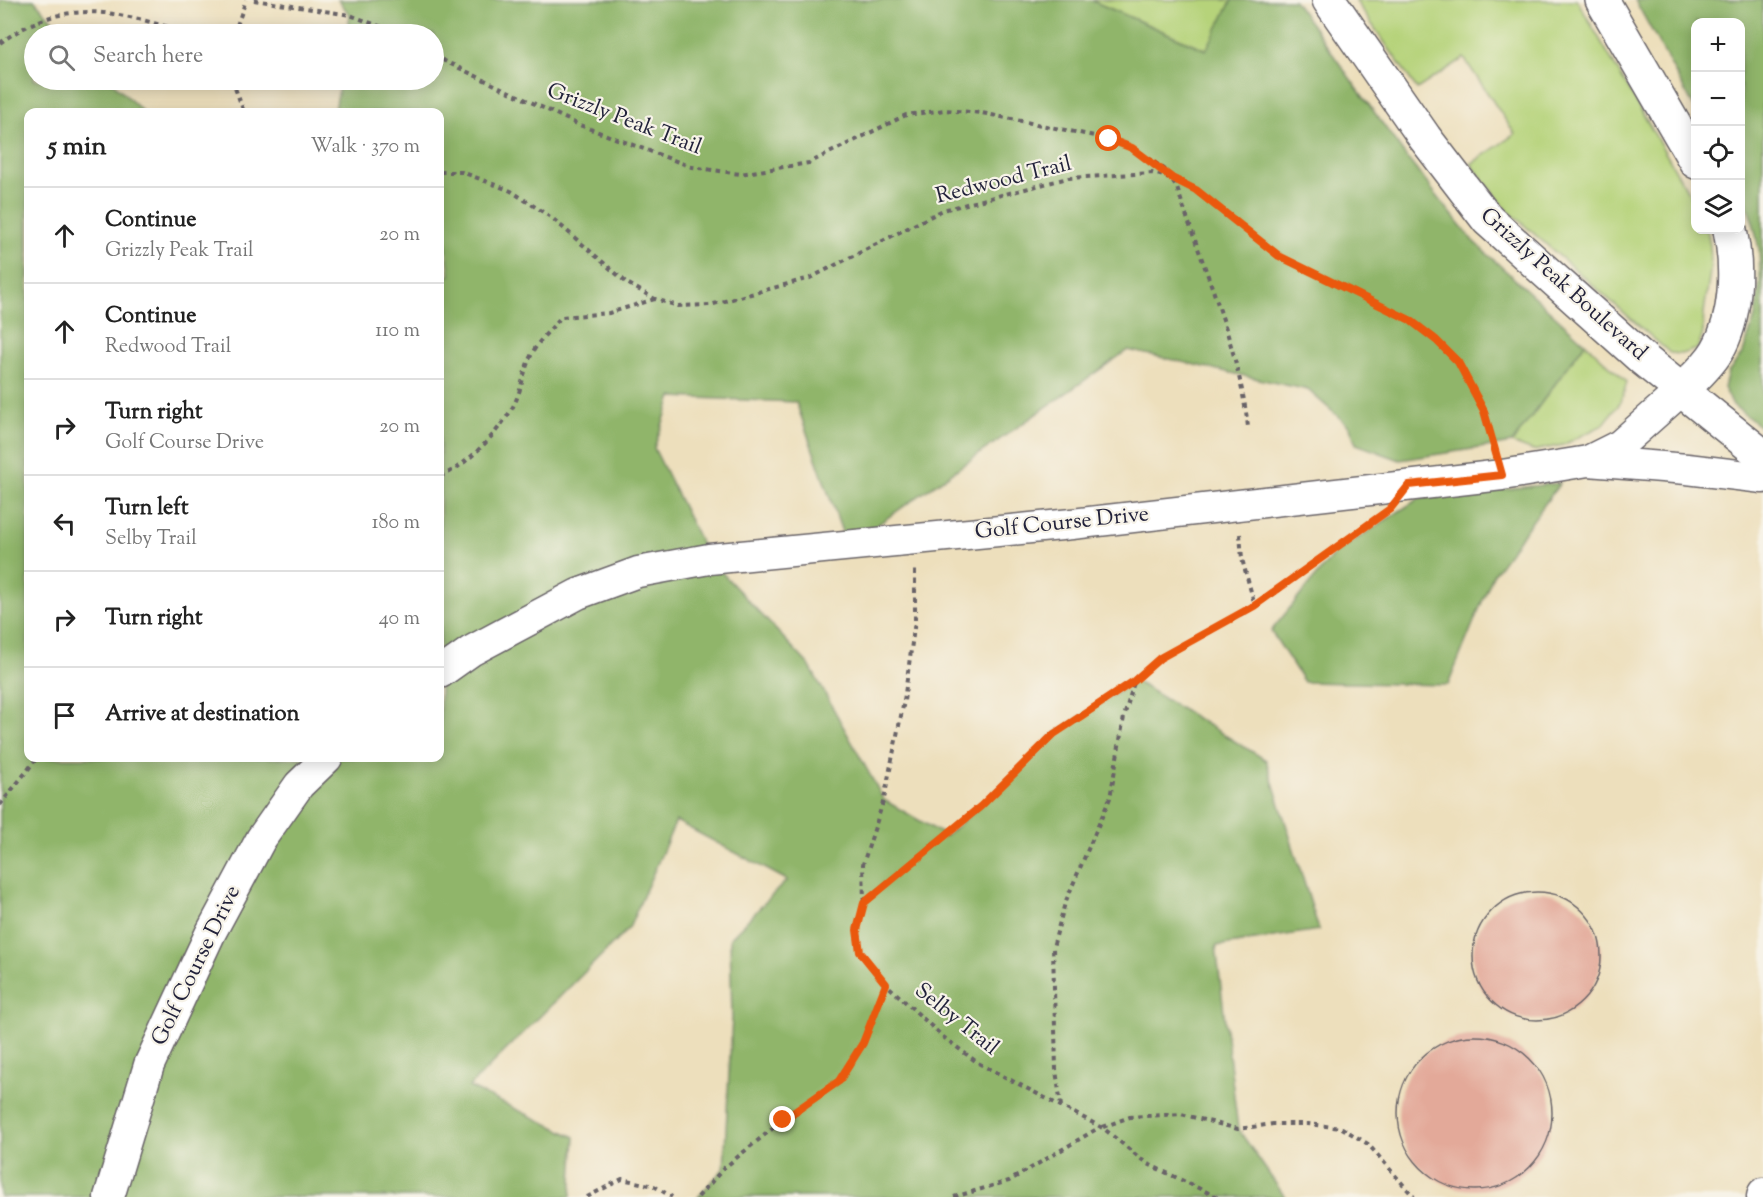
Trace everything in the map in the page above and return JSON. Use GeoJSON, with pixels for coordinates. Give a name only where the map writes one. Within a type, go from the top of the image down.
{"type":"FeatureCollection","features":[{"type":"Feature","properties":{"kind":"street","name":"Grizzly Peak Boulevard"},"geometry":{"type":"LineString","coordinates":[[1329,0],[1425,138],[1488,220],[1644,360],[1683,389],[1763,456]]}},
{"type":"Feature","properties":{"kind":"street"},"geometry":{"type":"LineString","coordinates":[[1602,0],[1691,155]]}},
{"type":"Feature","properties":{"kind":"street"},"geometry":{"type":"LineString","coordinates":[[1683,389],[1718,350],[1730,314],[1735,279],[1731,234]]}},
{"type":"Feature","properties":{"kind":"street","name":"Golf Course Drive"},"geometry":{"type":"LineString","coordinates":[[444,670],[471,651],[578,594],[638,572],[709,559],[1238,505],[1502,475],[1588,461],[1620,445],[1683,389]]}},
{"type":"Feature","properties":{"kind":"street"},"geometry":{"type":"LineString","coordinates":[[1588,461],[1763,478]]}},
{"type":"Feature","properties":{"kind":"street","name":"Golf Course Drive"},"geometry":{"type":"LineString","coordinates":[[109,1197],[150,1065],[210,934],[261,839],[299,785],[323,762]]}},
{"type":"Feature","properties":{"kind":"path"},"geometry":{"type":"LineString","coordinates":[[238,24],[246,0]]}},
{"type":"Feature","properties":{"kind":"path"},"geometry":{"type":"LineString","coordinates":[[254,0],[350,15],[374,24]]}},
{"type":"Feature","properties":{"kind":"path"},"geometry":{"type":"LineString","coordinates":[[33,24],[47,16],[84,10],[134,18],[155,24]]}},
{"type":"Feature","properties":{"kind":"path"},"geometry":{"type":"LineString","coordinates":[[0,43],[24,29]]}},
{"type":"Feature","properties":{"kind":"path","name":"Grizzly Peak Trail"},"geometry":{"type":"LineString","coordinates":[[444,62],[577,124],[692,167],[740,174],[809,163],[906,115],[945,110],[982,113],[1109,139],[1132,148],[1172,178]]}},
{"type":"Feature","properties":{"kind":"path"},"geometry":{"type":"LineString","coordinates":[[236,90],[242,108]]}},
{"type":"Feature","properties":{"kind":"path","name":"Redwood Trail"},"geometry":{"type":"LineString","coordinates":[[444,172],[462,172],[511,191],[552,218],[627,283],[655,299],[678,306],[710,305],[810,278],[944,210],[1068,178],[1152,173],[1172,178],[1196,190],[1279,256],[1410,320],[1436,340],[1458,362],[1484,411],[1502,475]]}},
{"type":"Feature","properties":{"kind":"path"},"geometry":{"type":"LineString","coordinates":[[1172,178],[1230,337],[1244,394],[1248,427]]}},
{"type":"Feature","properties":{"kind":"path"},"geometry":{"type":"LineString","coordinates":[[444,473],[475,454],[506,416],[517,399],[523,371],[535,347],[561,318],[609,313],[655,299]]}},
{"type":"Feature","properties":{"kind":"path"},"geometry":{"type":"LineString","coordinates":[[864,903],[981,806],[1054,734],[1134,681],[1160,658],[1254,606],[1390,509],[1409,485]]}},
{"type":"Feature","properties":{"kind":"path"},"geometry":{"type":"LineString","coordinates":[[1238,505],[1242,559],[1254,606]]}},
{"type":"Feature","properties":{"kind":"path","name":"Selby Trail"},"geometry":{"type":"LineString","coordinates":[[915,539],[915,621],[884,800],[863,864],[864,903],[857,930],[860,952],[886,984],[942,1036],[978,1063],[1101,1127],[1146,1163],[1217,1197]]}},
{"type":"Feature","properties":{"kind":"path"},"geometry":{"type":"LineString","coordinates":[[1061,1106],[1056,1070],[1053,947],[1065,903],[1110,798],[1121,728],[1134,681]]}},
{"type":"Feature","properties":{"kind":"path"},"geometry":{"type":"LineString","coordinates":[[0,805],[34,762]]}},
{"type":"Feature","properties":{"kind":"path"},"geometry":{"type":"LineString","coordinates":[[698,1197],[724,1168],[783,1120],[839,1081],[863,1043],[886,984]]}},
{"type":"Feature","properties":{"kind":"path"},"geometry":{"type":"LineString","coordinates":[[954,1197],[1009,1181],[1101,1127],[1130,1118],[1181,1114],[1238,1130],[1274,1124],[1308,1124],[1342,1128],[1368,1144],[1414,1197]]}},
{"type":"Feature","properties":{"kind":"path"},"geometry":{"type":"LineString","coordinates":[[587,1197],[622,1179],[654,1186],[672,1197]]}},
{"type":"Feature","properties":{"kind":"green space"},"geometry":{"type":"Polygon","coordinates":[[[0,0],[34,0],[56,24],[24,24],[24,90],[120,90],[139,108],[24,108],[24,762],[444,762],[444,277],[450,275],[444,230],[444,108],[336,108],[338,90],[444,90],[444,24],[349,24],[350,15],[338,0],[1090,0],[1206,50],[1232,0],[1294,0],[1410,162],[1473,241],[1585,343],[1512,443],[1400,460],[1356,444],[1350,427],[1308,390],[1128,350],[847,546],[796,402],[672,397],[654,448],[709,559],[809,665],[884,800],[946,836],[1020,770],[1054,734],[1135,681],[1266,760],[1319,930],[1216,946],[1238,1129],[1285,1197],[698,1197],[724,1168],[732,1017],[730,938],[787,880],[676,821],[629,928],[469,1087],[575,1137],[571,1197],[0,1197],[0,0]]]}},
{"type":"Feature","properties":{"kind":"green space"},"geometry":{"type":"Polygon","coordinates":[[[1090,0],[1232,0],[1207,50],[1090,0]]]}},
{"type":"Feature","properties":{"kind":"green space"},"geometry":{"type":"Polygon","coordinates":[[[1355,0],[1577,0],[1691,197],[1691,234],[1708,234],[1710,272],[1703,334],[1697,349],[1681,354],[1670,353],[1506,209],[1471,164],[1515,134],[1464,58],[1417,89],[1355,0]]]}},
{"type":"Feature","properties":{"kind":"green space"},"geometry":{"type":"Polygon","coordinates":[[[1635,0],[1763,0],[1763,429],[1733,405],[1724,388],[1728,372],[1743,353],[1755,317],[1760,282],[1759,249],[1745,201],[1745,18],[1691,18],[1691,102],[1635,0]]]}},
{"type":"Feature","properties":{"kind":"green space"},"geometry":{"type":"Polygon","coordinates":[[[1585,343],[1627,382],[1621,402],[1603,425],[1563,445],[1533,451],[1512,443],[1585,343]]]}},
{"type":"Feature","properties":{"kind":"green space"},"geometry":{"type":"Polygon","coordinates":[[[1560,483],[1493,575],[1448,685],[1304,682],[1271,631],[1335,553],[1418,499],[1560,483]]]}},
{"type":"Feature","properties":{"kind":"building"},"geometry":{"type":"Polygon","coordinates":[[[1537,892],[1561,897],[1582,911],[1596,932],[1601,956],[1596,980],[1582,1001],[1561,1015],[1537,1020],[1513,1015],[1492,1001],[1478,980],[1473,956],[1478,932],[1492,911],[1513,897],[1537,892]]]}},
{"type":"Feature","properties":{"kind":"building"},"geometry":{"type":"Polygon","coordinates":[[[1475,1036],[1504,1042],[1518,1049],[1529,1059],[1539,1070],[1546,1084],[1552,1113],[1546,1142],[1539,1156],[1529,1167],[1518,1177],[1504,1184],[1475,1190],[1446,1184],[1432,1177],[1421,1167],[1411,1156],[1404,1142],[1398,1113],[1404,1084],[1411,1070],[1421,1059],[1432,1049],[1446,1042],[1475,1036]]]}},
{"type":"Feature","properties":{"kind":"route"},"geometry":{"type":"LineString","coordinates":[[783,1120],[839,1081],[863,1043],[886,984],[860,952],[857,930],[859,915],[864,903],[981,806],[1054,734],[1134,681],[1160,658],[1254,606],[1390,509],[1409,485],[1502,475],[1484,411],[1458,362],[1436,340],[1410,320],[1279,256],[1196,190],[1172,178],[1164,169],[1132,148],[1109,139]]}}]}
